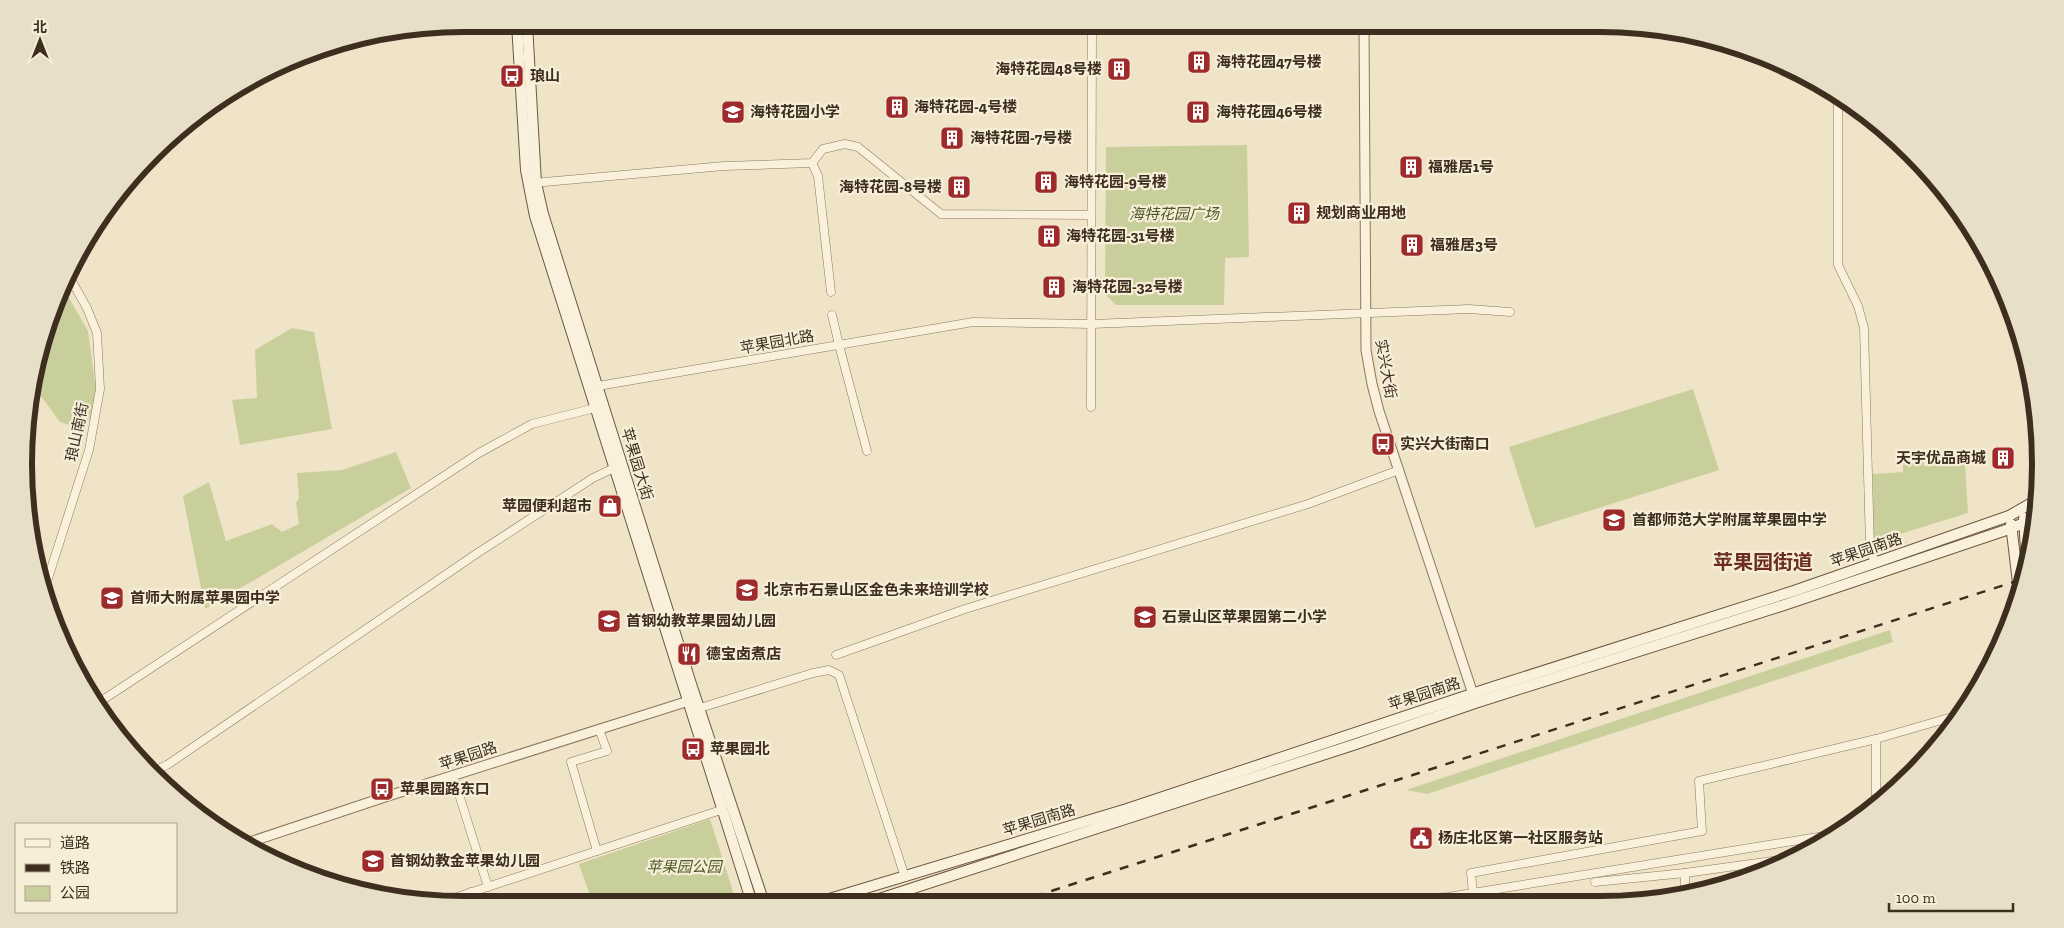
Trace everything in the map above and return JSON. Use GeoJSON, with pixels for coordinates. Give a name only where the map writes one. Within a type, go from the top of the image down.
{"type":"FeatureCollection","features":[{"type":"Feature","properties":{"kind":"main road","name":"苹果园大街"},"geometry":{"type":"LineString","coordinates":[[518,32],[532,183],[543,246],[599,407],[694,703],[762,896]]}},
{"type":"Feature","properties":{"kind":"main road","name":"苹果园大街"},"geometry":{"type":"LineString","coordinates":[[527,32],[532,183],[598,386],[599,407]]}},
{"type":"Feature","properties":{"kind":"main road","name":"苹果园南路"},"geometry":{"type":"LineString","coordinates":[[840,896],[1127,809],[1474,698],[1875,563],[2009,516],[2030,505]]}},
{"type":"Feature","properties":{"kind":"main road"},"geometry":{"type":"LineString","coordinates":[[2022,510],[2026,534]]}},
{"type":"Feature","properties":{"kind":"main road"},"geometry":{"type":"LineString","coordinates":[[2009,516],[2017,575]]}},
{"type":"Feature","properties":{"kind":"main road","name":"苹果园南路"},"geometry":{"type":"LineString","coordinates":[[889,896],[1356,744],[1474,698],[1763,612],[2028,522]]}},
{"type":"Feature","properties":{"kind":"main road","name":"苹果园大街"},"geometry":{"type":"LineString","coordinates":[[694,703],[721,810],[750,896]]}},
{"type":"Feature","properties":{"kind":"street"},"geometry":{"type":"LineString","coordinates":[[1091,407],[1092,32]]}},
{"type":"Feature","properties":{"kind":"street","name":"实兴大街"},"geometry":{"type":"LineString","coordinates":[[1364,32],[1366,350],[1372,384],[1474,698]]}},
{"type":"Feature","properties":{"kind":"street"},"geometry":{"type":"LineString","coordinates":[[1838,104],[1838,265],[1858,306],[1864,328],[1870,547],[1875,563]]}},
{"type":"Feature","properties":{"kind":"street"},"geometry":{"type":"LineString","coordinates":[[532,183],[724,166],[812,162],[823,148],[845,144],[858,147],[940,214],[1091,215]]}},
{"type":"Feature","properties":{"kind":"street"},"geometry":{"type":"LineString","coordinates":[[812,162],[818,176],[831,292]]}},
{"type":"Feature","properties":{"kind":"street","name":"琅山南街"},"geometry":{"type":"LineString","coordinates":[[48,579],[89,450],[100,389],[97,333],[73,283]]}},
{"type":"Feature","properties":{"kind":"street","name":"苹果园北路"},"geometry":{"type":"LineString","coordinates":[[598,386],[961,323],[1092,324],[1468,309],[1510,312]]}},
{"type":"Feature","properties":{"kind":"street"},"geometry":{"type":"LineString","coordinates":[[832,315],[838,345],[867,451]]}},
{"type":"Feature","properties":{"kind":"street"},"geometry":{"type":"LineString","coordinates":[[103,700],[479,453],[532,424],[599,407]]}},
{"type":"Feature","properties":{"kind":"street"},"geometry":{"type":"LineString","coordinates":[[159,769],[476,554],[593,478],[618,466]]}},
{"type":"Feature","properties":{"kind":"street"},"geometry":{"type":"LineString","coordinates":[[836,655],[965,609],[1308,504],[1399,470]]}},
{"type":"Feature","properties":{"kind":"street"},"geometry":{"type":"LineString","coordinates":[[694,703],[829,670],[839,675],[905,877]]}},
{"type":"Feature","properties":{"kind":"street","name":"苹果园路"},"geometry":{"type":"LineString","coordinates":[[253,841],[599,729],[694,703]]}},
{"type":"Feature","properties":{"kind":"street"},"geometry":{"type":"LineString","coordinates":[[1473,893],[1471,873],[1702,831],[1699,782],[1876,739],[1949,718]]}},
{"type":"Feature","properties":{"kind":"street"},"geometry":{"type":"LineString","coordinates":[[597,851],[571,762],[607,750],[599,729]]}},
{"type":"Feature","properties":{"kind":"street"},"geometry":{"type":"LineString","coordinates":[[1876,739],[1876,795]]}},
{"type":"Feature","properties":{"kind":"street"},"geometry":{"type":"LineString","coordinates":[[453,775],[488,887]]}},
{"type":"Feature","properties":{"kind":"street"},"geometry":{"type":"LineString","coordinates":[[460,896],[721,810]]}},
{"type":"Feature","properties":{"kind":"street"},"geometry":{"type":"LineString","coordinates":[[1460,896],[1818,837]]}},
{"type":"Feature","properties":{"kind":"street"},"geometry":{"type":"LineString","coordinates":[[1595,882],[1685,873],[1768,862]]}},
{"type":"Feature","properties":{"kind":"street"},"geometry":{"type":"LineString","coordinates":[[1685,873],[1685,887]]}},
{"type":"Feature","properties":{"kind":"street"},"geometry":{"type":"LineString","coordinates":[[471,892],[472,896]]}},
{"type":"Feature","properties":{"kind":"green space","name":"海特花园广场"},"geometry":{"type":"Polygon","coordinates":[[[1247,145],[1249,257],[1225,258],[1224,305],[1116,305],[1105,294],[1106,147],[1247,145]]]}},
{"type":"Feature","properties":{"kind":"green space"},"geometry":{"type":"Polygon","coordinates":[[[66,297],[69,298],[88,331],[98,406],[82,429],[60,422],[39,393],[47,352],[66,297]]]}},
{"type":"Feature","properties":{"kind":"green space"},"geometry":{"type":"Polygon","coordinates":[[[292,328],[314,332],[332,429],[240,445],[232,400],[257,398],[255,350],[292,328]]]}},
{"type":"Feature","properties":{"kind":"green space"},"geometry":{"type":"Polygon","coordinates":[[[1693,389],[1719,470],[1535,528],[1509,447],[1693,389]]]}},
{"type":"Feature","properties":{"kind":"green space"},"geometry":{"type":"Polygon","coordinates":[[[396,452],[411,488],[205,609],[183,496],[209,482],[226,541],[272,524],[282,532],[299,524],[296,503],[299,498],[297,473],[342,470],[396,452]]]}},
{"type":"Feature","properties":{"kind":"green space"},"geometry":{"type":"Polygon","coordinates":[[[1923,460],[1924,466],[1965,464],[1968,513],[1874,542],[1873,474],[1903,472],[1903,461],[1923,460]]]}},
{"type":"Feature","properties":{"kind":"green space"},"geometry":{"type":"Polygon","coordinates":[[[1890,630],[1893,642],[1427,794],[1406,790],[1890,630]]]}},
{"type":"Feature","properties":{"kind":"green space","name":"苹果园公园"},"geometry":{"type":"Polygon","coordinates":[[[710,819],[734,896],[590,896],[579,864],[710,819]]]}},
{"type":"Feature","properties":{"kind":"railway"},"geometry":{"type":"LineString","coordinates":[[1036,896],[2015,581]]}},
{"type":"Feature","properties":{"kind":"place","name":"海特花园47号楼"},"geometry":{"type":"Point","coordinates":[1199,62]}},
{"type":"Feature","properties":{"kind":"place","name":"海特花园48号楼"},"geometry":{"type":"Point","coordinates":[1119,69]}},
{"type":"Feature","properties":{"kind":"place","name":"琅山"},"geometry":{"type":"Point","coordinates":[512,76]}},
{"type":"Feature","properties":{"kind":"place","name":"海特花园-4号楼"},"geometry":{"type":"Point","coordinates":[897,107]}},
{"type":"Feature","properties":{"kind":"place","name":"海特花园小学"},"geometry":{"type":"Point","coordinates":[733,112]}},
{"type":"Feature","properties":{"kind":"place","name":"海特花园46号楼"},"geometry":{"type":"Point","coordinates":[1198,112]}},
{"type":"Feature","properties":{"kind":"place","name":"海特花园-7号楼"},"geometry":{"type":"Point","coordinates":[952,138]}},
{"type":"Feature","properties":{"kind":"place","name":"福雅居1号"},"geometry":{"type":"Point","coordinates":[1411,167]}},
{"type":"Feature","properties":{"kind":"place","name":"海特花园-9号楼"},"geometry":{"type":"Point","coordinates":[1046,182]}},
{"type":"Feature","properties":{"kind":"place","name":"海特花园-8号楼"},"geometry":{"type":"Point","coordinates":[959,187]}},
{"type":"Feature","properties":{"kind":"place","name":"规划商业用地"},"geometry":{"type":"Point","coordinates":[1299,213]}},
{"type":"Feature","properties":{"kind":"place","name":"海特花园-31号楼"},"geometry":{"type":"Point","coordinates":[1049,236]}},
{"type":"Feature","properties":{"kind":"place","name":"福雅居3号"},"geometry":{"type":"Point","coordinates":[1412,245]}},
{"type":"Feature","properties":{"kind":"place","name":"海特花园-32号楼"},"geometry":{"type":"Point","coordinates":[1054,287]}},
{"type":"Feature","properties":{"kind":"place","name":"实兴大街南口"},"geometry":{"type":"Point","coordinates":[1383,444]}},
{"type":"Feature","properties":{"kind":"place","name":"天宇优品商城"},"geometry":{"type":"Point","coordinates":[2003,458]}},
{"type":"Feature","properties":{"kind":"place","name":"苹园便利超市"},"geometry":{"type":"Point","coordinates":[610,506]}},
{"type":"Feature","properties":{"kind":"place","name":"首都师范大学附属苹果园中学"},"geometry":{"type":"Point","coordinates":[1614,520]}},
{"type":"Feature","properties":{"kind":"place","name":"北京市石景山区金色未来培训学校"},"geometry":{"type":"Point","coordinates":[747,590]}},
{"type":"Feature","properties":{"kind":"place","name":"首师大附属苹果园中学"},"geometry":{"type":"Point","coordinates":[112,598]}},
{"type":"Feature","properties":{"kind":"place","name":"石景山区苹果园第二小学"},"geometry":{"type":"Point","coordinates":[1145,617]}},
{"type":"Feature","properties":{"kind":"place","name":"首钢幼教苹果园幼儿园"},"geometry":{"type":"Point","coordinates":[609,621]}},
{"type":"Feature","properties":{"kind":"place","name":"德宝卤煮店"},"geometry":{"type":"Point","coordinates":[689,654]}},
{"type":"Feature","properties":{"kind":"place","name":"苹果园北"},"geometry":{"type":"Point","coordinates":[693,749]}},
{"type":"Feature","properties":{"kind":"place","name":"苹果园路东口"},"geometry":{"type":"Point","coordinates":[382,789]}},
{"type":"Feature","properties":{"kind":"place","name":"杨庄北区第一社区服务站"},"geometry":{"type":"Point","coordinates":[1421,838]}},
{"type":"Feature","properties":{"kind":"place","name":"首钢幼教金苹果幼儿园"},"geometry":{"type":"Point","coordinates":[373,861]}},
{"type":"Feature","properties":{"kind":"district","name":"苹果园街道"},"geometry":{"type":"Point","coordinates":[1763,562]}}]}
